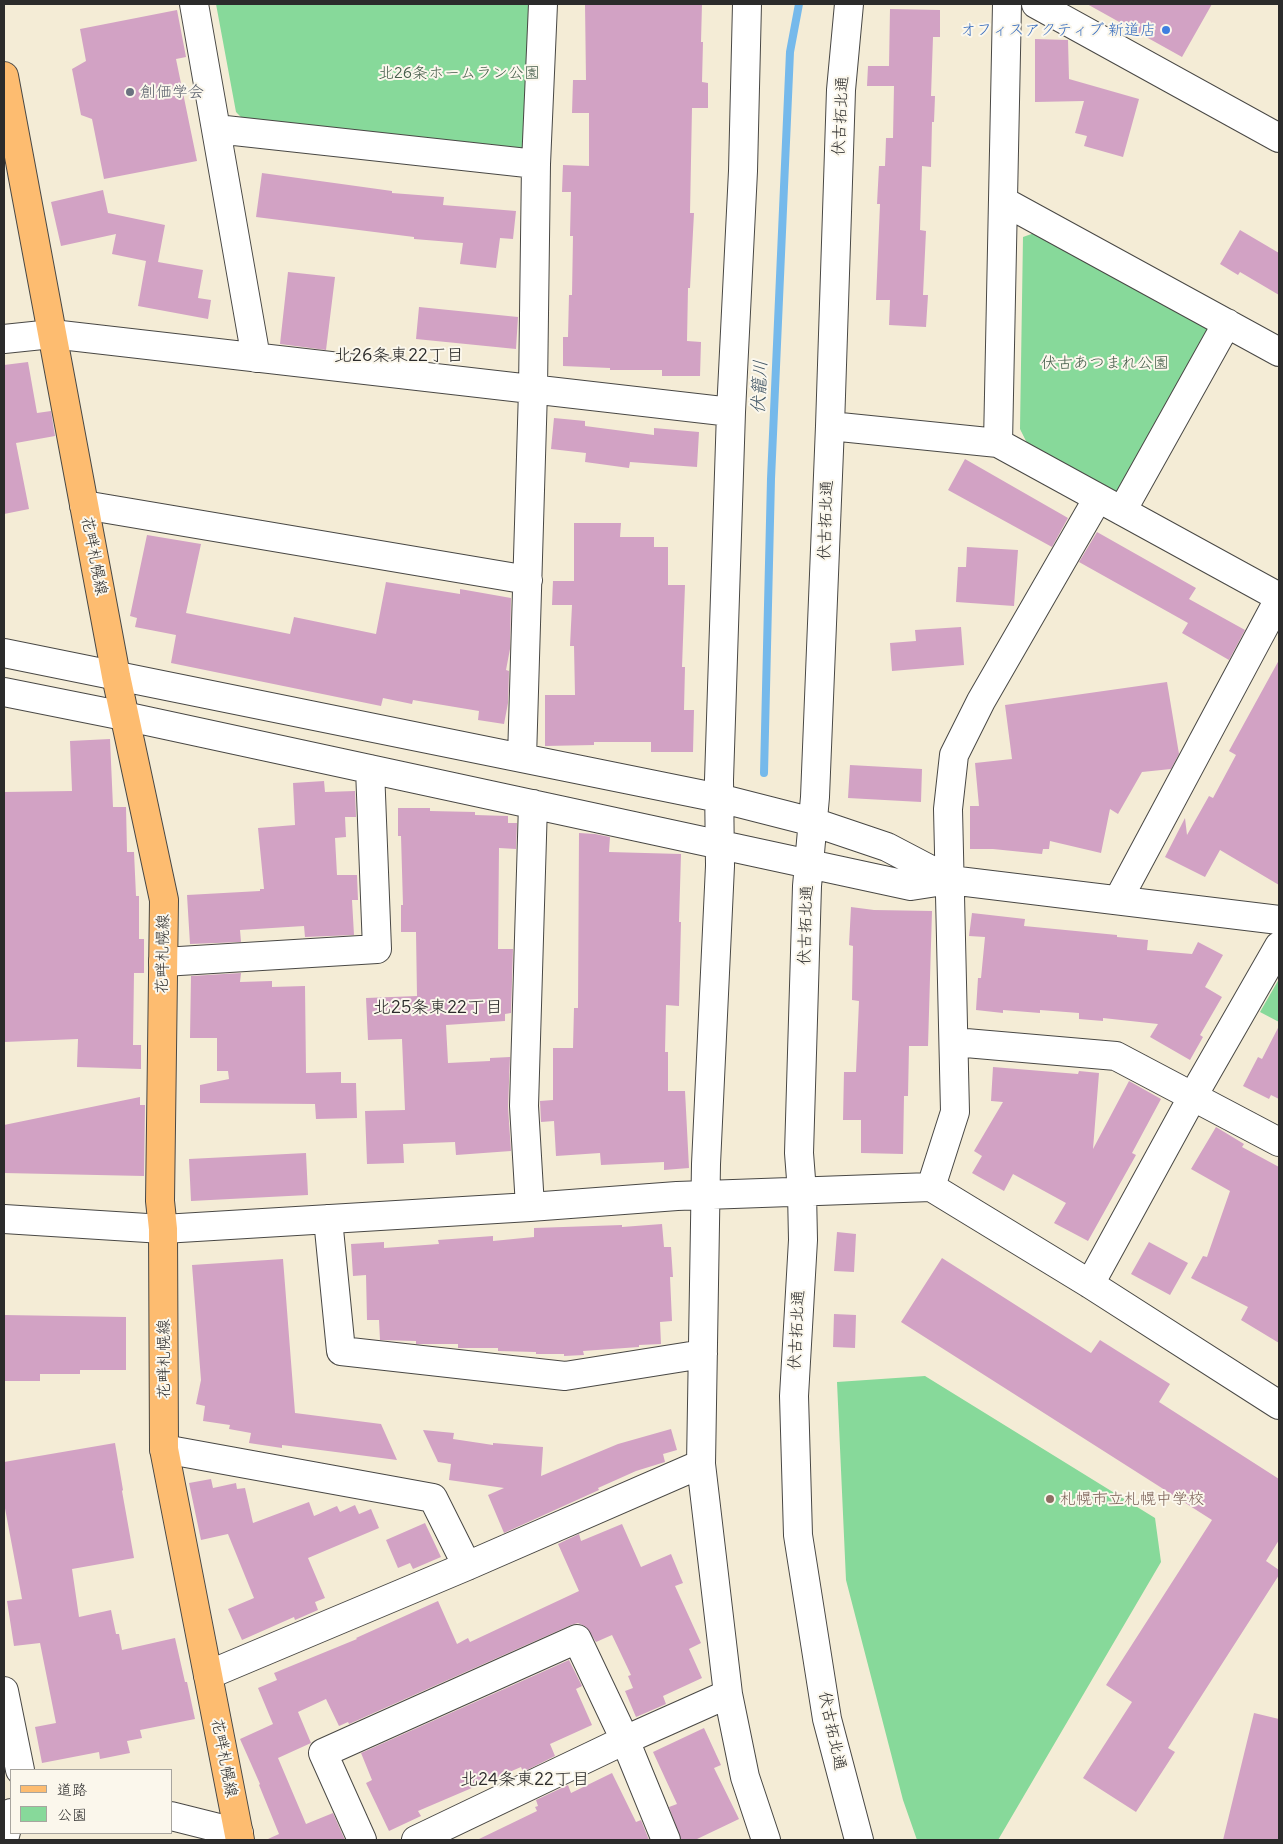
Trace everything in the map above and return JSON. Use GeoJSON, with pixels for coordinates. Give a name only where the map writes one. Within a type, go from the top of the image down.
{"type":"FeatureCollection","features":[{"type":"Feature","properties":{"kind":"main road","name":"花畔札幌線"},"geometry":{"type":"LineString","coordinates":[[4,76],[116,676],[164,900],[160,1201],[163,1229],[164,1449],[240,1837]]}},
{"type":"Feature","properties":{"kind":"street"},"geometry":{"type":"LineString","coordinates":[[194,4],[256,358]]}},
{"type":"Feature","properties":{"kind":"street"},"geometry":{"type":"LineString","coordinates":[[522,758],[534,390],[536,164],[543,4]]}},
{"type":"Feature","properties":{"kind":"street"},"geometry":{"type":"LineString","coordinates":[[747,4],[744,171],[731,412],[719,798],[720,866],[705,1195],[701,1464],[728,1694],[745,1777],[766,1840]]}},
{"type":"Feature","properties":{"kind":"street","name":"伏古拓北通"},"geometry":{"type":"LineString","coordinates":[[849,4],[841,90],[830,426],[813,822],[809,864],[799,1153],[802,1192],[802,1240],[794,1396],[798,1535],[827,1719],[859,1840]]}},
{"type":"Feature","properties":{"kind":"street"},"geometry":{"type":"LineString","coordinates":[[998,443],[1007,4]]}},
{"type":"Feature","properties":{"kind":"street"},"geometry":{"type":"LineString","coordinates":[[1036,4],[1279,138]]}},
{"type":"Feature","properties":{"kind":"street"},"geometry":{"type":"LineString","coordinates":[[216,129],[536,164]]}},
{"type":"Feature","properties":{"kind":"street"},"geometry":{"type":"LineString","coordinates":[[1003,201],[1279,352]]}},
{"type":"Feature","properties":{"kind":"street"},"geometry":{"type":"LineString","coordinates":[[1122,511],[1227,323]]}},
{"type":"Feature","properties":{"kind":"street"},"geometry":{"type":"LineString","coordinates":[[4,339],[52,334],[731,412]]}},
{"type":"Feature","properties":{"kind":"street"},"geometry":{"type":"LineString","coordinates":[[830,426],[998,443],[1279,598],[1118,900]]}},
{"type":"Feature","properties":{"kind":"street"},"geometry":{"type":"LineString","coordinates":[[931,1187],[955,1112],[948,809],[954,754],[980,701],[1098,498]]}},
{"type":"Feature","properties":{"kind":"street"},"geometry":{"type":"LineString","coordinates":[[84,505],[528,580]]}},
{"type":"Feature","properties":{"kind":"street"},"geometry":{"type":"LineString","coordinates":[[4,653],[719,798],[813,822],[887,846],[950,880]]}},
{"type":"Feature","properties":{"kind":"street"},"geometry":{"type":"LineString","coordinates":[[4,692],[124,716],[911,886],[950,880],[1279,920]]}},
{"type":"Feature","properties":{"kind":"street"},"geometry":{"type":"LineString","coordinates":[[163,962],[377,949],[370,769]]}},
{"type":"Feature","properties":{"kind":"street"},"geometry":{"type":"LineString","coordinates":[[530,1207],[524,1106],[533,804]]}},
{"type":"Feature","properties":{"kind":"street"},"geometry":{"type":"LineString","coordinates":[[1090,1284],[1193,1096],[1279,946]]}},
{"type":"Feature","properties":{"kind":"street"},"geometry":{"type":"LineString","coordinates":[[954,1042],[1116,1056],[1279,1142]]}},
{"type":"Feature","properties":{"kind":"street"},"geometry":{"type":"LineString","coordinates":[[4,1219],[163,1229],[705,1195],[931,1187],[1090,1284],[1279,1405]]}},
{"type":"Feature","properties":{"kind":"street"},"geometry":{"type":"LineString","coordinates":[[328,1219],[340,1351],[566,1376],[703,1354]]}},
{"type":"Feature","properties":{"kind":"street"},"geometry":{"type":"LineString","coordinates":[[164,1449],[433,1498],[467,1566]]}},
{"type":"Feature","properties":{"kind":"street"},"geometry":{"type":"LineString","coordinates":[[208,1675],[467,1566],[701,1464]]}},
{"type":"Feature","properties":{"kind":"street"},"geometry":{"type":"LineString","coordinates":[[362,1840],[323,1753],[577,1639],[625,1740],[666,1840]]}},
{"type":"Feature","properties":{"kind":"street"},"geometry":{"type":"LineString","coordinates":[[4,1691],[20,1769]]}},
{"type":"Feature","properties":{"kind":"street"},"geometry":{"type":"LineString","coordinates":[[416,1840],[625,1740],[728,1694]]}},
{"type":"Feature","properties":{"kind":"street"},"geometry":{"type":"LineString","coordinates":[[172,1816],[240,1837]]}},
{"type":"Feature","properties":{"kind":"street"},"geometry":{"type":"LineString","coordinates":[[4,1839],[10,1817]]}},
{"type":"Feature","properties":{"kind":"green space","name":"北26条ホームラン公園"},"geometry":{"type":"Polygon","coordinates":[[[216,4],[532,4],[530,142],[521,149],[243,119],[236,112],[216,4]]]}},
{"type":"Feature","properties":{"kind":"green space","name":"伏古あつまれ公園"},"geometry":{"type":"Polygon","coordinates":[[[1040,231],[1208,326],[1212,342],[1117,494],[1027,443],[1020,429],[1023,237],[1040,231]]]}},
{"type":"Feature","properties":{"kind":"green space"},"geometry":{"type":"Polygon","coordinates":[[[1279,979],[1279,1022],[1260,1012],[1279,979]]]}},
{"type":"Feature","properties":{"kind":"green space"},"geometry":{"type":"Polygon","coordinates":[[[925,1376],[1155,1518],[1161,1562],[998,1840],[917,1840],[903,1800],[846,1580],[837,1382],[925,1376]]]}},
{"type":"Feature","properties":{"kind":"building"},"geometry":{"type":"Polygon","coordinates":[[[585,4],[702,4],[702,82],[708,83],[708,108],[692,108],[690,213],[694,213],[690,288],[688,288],[687,341],[701,342],[700,376],[662,376],[662,370],[610,370],[610,368],[563,366],[563,337],[568,337],[569,295],[572,295],[573,236],[570,236],[571,192],[562,192],[563,165],[589,166],[589,113],[572,113],[573,80],[586,80],[585,4]]]}},
{"type":"Feature","properties":{"kind":"building","name":"オフィスアクティブ 新道店"},"geometry":{"type":"Polygon","coordinates":[[[1087,4],[1212,4],[1182,57],[1087,4]]]}},
{"type":"Feature","properties":{"kind":"building"},"geometry":{"type":"Polygon","coordinates":[[[890,9],[940,10],[940,37],[933,37],[931,96],[935,96],[934,122],[932,122],[931,167],[922,166],[920,230],[926,231],[923,295],[928,295],[926,327],[889,325],[890,300],[876,300],[880,204],[877,204],[879,166],[885,166],[886,138],[893,138],[894,86],[867,86],[868,66],[889,66],[890,9]]]}},
{"type":"Feature","properties":{"kind":"building","name":"創価学会"},"geometry":{"type":"Polygon","coordinates":[[[177,10],[186,57],[176,59],[197,161],[104,179],[92,119],[81,115],[72,69],[86,61],[80,29],[177,10]]]}},
{"type":"Feature","properties":{"kind":"building"},"geometry":{"type":"Polygon","coordinates":[[[1035,39],[1068,40],[1069,79],[1139,99],[1123,157],[1084,146],[1087,136],[1075,133],[1084,101],[1035,102],[1035,39]]]}},
{"type":"Feature","properties":{"kind":"building"},"geometry":{"type":"Polygon","coordinates":[[[262,173],[392,191],[392,193],[444,197],[443,205],[516,211],[513,239],[500,238],[496,268],[460,264],[463,243],[414,239],[414,237],[256,217],[262,173]]]}},
{"type":"Feature","properties":{"kind":"building"},"geometry":{"type":"Polygon","coordinates":[[[103,190],[108,213],[165,225],[158,262],[203,270],[198,298],[211,300],[208,319],[138,306],[146,261],[112,254],[116,234],[61,246],[51,202],[103,190]]]}},
{"type":"Feature","properties":{"kind":"building"},"geometry":{"type":"Polygon","coordinates":[[[1240,230],[1279,253],[1279,295],[1240,272],[1238,275],[1220,264],[1240,230]]]}},
{"type":"Feature","properties":{"kind":"building"},"geometry":{"type":"Polygon","coordinates":[[[288,272],[335,277],[326,350],[280,344],[288,272]]]}},
{"type":"Feature","properties":{"kind":"building"},"geometry":{"type":"Polygon","coordinates":[[[419,307],[518,317],[516,349],[416,339],[419,307]]]}},
{"type":"Feature","properties":{"kind":"building"},"geometry":{"type":"Polygon","coordinates":[[[28,362],[37,413],[51,411],[55,436],[16,443],[29,509],[4,514],[4,365],[28,362]]]}},
{"type":"Feature","properties":{"kind":"building"},"geometry":{"type":"Polygon","coordinates":[[[554,418],[585,421],[585,426],[654,435],[654,428],[699,432],[697,467],[630,462],[629,468],[585,462],[586,453],[551,449],[554,418]]]}},
{"type":"Feature","properties":{"kind":"building"},"geometry":{"type":"Polygon","coordinates":[[[965,459],[1068,518],[1052,547],[948,490],[965,459]]]}},
{"type":"Feature","properties":{"kind":"building"},"geometry":{"type":"Polygon","coordinates":[[[574,523],[621,523],[620,537],[654,537],[654,547],[668,547],[668,585],[685,585],[682,667],[685,667],[684,710],[694,710],[693,752],[651,752],[651,742],[594,742],[594,745],[545,746],[545,695],[575,695],[574,646],[570,646],[572,605],[552,605],[553,581],[574,581],[574,523]]]}},
{"type":"Feature","properties":{"kind":"building"},"geometry":{"type":"Polygon","coordinates":[[[1097,532],[1196,588],[1189,599],[1245,630],[1229,660],[1182,633],[1188,623],[1079,562],[1097,532]]]}},
{"type":"Feature","properties":{"kind":"building"},"geometry":{"type":"Polygon","coordinates":[[[147,535],[201,544],[186,613],[290,634],[294,617],[376,634],[386,582],[460,594],[460,589],[511,598],[510,649],[506,670],[509,671],[508,703],[504,724],[478,720],[479,711],[413,700],[412,704],[383,698],[381,706],[171,663],[176,635],[135,627],[137,618],[130,616],[147,535]]]}},
{"type":"Feature","properties":{"kind":"building"},"geometry":{"type":"Polygon","coordinates":[[[967,547],[1018,550],[1014,606],[956,602],[958,567],[966,567],[967,547]]]}},
{"type":"Feature","properties":{"kind":"building"},"geometry":{"type":"Polygon","coordinates":[[[961,627],[964,665],[892,671],[890,643],[916,641],[915,630],[961,627]]]}},
{"type":"Feature","properties":{"kind":"building"},"geometry":{"type":"Polygon","coordinates":[[[1279,660],[1279,885],[1220,850],[1205,877],[1165,857],[1185,818],[1187,835],[1209,796],[1213,798],[1236,755],[1229,751],[1279,660]]]}},
{"type":"Feature","properties":{"kind":"building"},"geometry":{"type":"Polygon","coordinates":[[[1167,682],[1179,754],[1171,769],[1142,772],[1118,814],[1110,809],[1101,853],[1050,841],[1049,849],[1043,849],[1042,854],[993,849],[970,849],[970,806],[979,806],[975,763],[1012,759],[1005,705],[1167,682]]]}},
{"type":"Feature","properties":{"kind":"building"},"geometry":{"type":"Polygon","coordinates":[[[110,739],[113,807],[126,807],[127,852],[134,852],[136,896],[139,896],[139,939],[144,939],[144,973],[134,973],[133,1045],[141,1045],[141,1069],[77,1067],[78,1039],[4,1042],[4,792],[72,791],[70,741],[110,739]]]}},
{"type":"Feature","properties":{"kind":"building"},"geometry":{"type":"Polygon","coordinates":[[[850,765],[922,769],[921,802],[848,798],[850,765]]]}},
{"type":"Feature","properties":{"kind":"building"},"geometry":{"type":"Polygon","coordinates":[[[324,781],[325,792],[355,791],[356,817],[345,817],[346,837],[335,838],[337,875],[357,875],[358,900],[352,900],[354,935],[305,937],[304,926],[240,930],[241,942],[190,944],[187,895],[260,891],[260,889],[264,889],[258,828],[295,825],[293,783],[324,781]]]}},
{"type":"Feature","properties":{"kind":"building"},"geometry":{"type":"Polygon","coordinates":[[[398,808],[430,808],[430,811],[475,812],[475,815],[508,816],[508,823],[517,823],[516,849],[499,848],[498,949],[513,949],[511,1013],[505,1014],[505,1021],[446,1025],[448,1063],[490,1061],[490,1058],[510,1057],[508,1107],[511,1151],[456,1155],[455,1142],[403,1144],[404,1163],[367,1164],[365,1111],[405,1110],[402,1039],[368,1040],[366,998],[417,996],[416,932],[401,932],[401,905],[403,905],[401,836],[398,836],[398,808]]]}},
{"type":"Feature","properties":{"kind":"building"},"geometry":{"type":"Polygon","coordinates":[[[579,833],[610,837],[609,852],[681,854],[679,1006],[666,1005],[665,1052],[668,1052],[668,1091],[685,1091],[689,1168],[664,1170],[664,1162],[601,1165],[600,1153],[556,1156],[554,1121],[541,1122],[540,1101],[553,1100],[553,1048],[573,1048],[574,1008],[578,1008],[579,833]]]}},
{"type":"Feature","properties":{"kind":"building"},"geometry":{"type":"Polygon","coordinates":[[[851,907],[874,910],[932,911],[928,1046],[909,1046],[908,1096],[904,1096],[903,1154],[861,1153],[861,1120],[843,1120],[844,1072],[856,1072],[859,1001],[852,1000],[853,946],[849,945],[851,907]]]}},
{"type":"Feature","properties":{"kind":"building"},"geometry":{"type":"Polygon","coordinates":[[[972,913],[1025,919],[1024,926],[1148,940],[1147,950],[1192,954],[1198,942],[1223,955],[1205,987],[1222,997],[1200,1035],[1203,1037],[1190,1060],[1150,1037],[1158,1024],[1103,1018],[1103,1021],[1079,1019],[1079,1013],[1040,1010],[1040,1013],[1003,1010],[1003,1013],[976,1010],[978,978],[981,978],[985,937],[969,936],[972,913]]]}},
{"type":"Feature","properties":{"kind":"building"},"geometry":{"type":"Polygon","coordinates":[[[241,973],[240,982],[272,981],[272,987],[305,986],[306,1073],[341,1072],[341,1083],[356,1083],[357,1118],[316,1119],[315,1104],[200,1103],[200,1085],[229,1079],[228,1071],[217,1071],[217,1038],[190,1038],[191,976],[241,973]]]}},
{"type":"Feature","properties":{"kind":"building"},"geometry":{"type":"Polygon","coordinates":[[[1279,1026],[1279,1099],[1271,1095],[1269,1099],[1243,1086],[1258,1057],[1262,1059],[1279,1026]]]}},
{"type":"Feature","properties":{"kind":"building"},"geometry":{"type":"Polygon","coordinates":[[[993,1067],[1078,1074],[1079,1071],[1099,1073],[1093,1149],[1129,1081],[1161,1099],[1132,1153],[1136,1155],[1088,1241],[1054,1223],[1066,1203],[1013,1174],[1004,1191],[972,1173],[982,1156],[974,1151],[1003,1102],[991,1101],[993,1067]]]}},
{"type":"Feature","properties":{"kind":"building"},"geometry":{"type":"Polygon","coordinates":[[[140,1097],[140,1105],[145,1105],[144,1176],[4,1173],[4,1125],[140,1097]]]}},
{"type":"Feature","properties":{"kind":"building"},"geometry":{"type":"Polygon","coordinates":[[[1216,1127],[1244,1144],[1242,1147],[1279,1167],[1279,1343],[1241,1320],[1248,1307],[1191,1278],[1203,1256],[1207,1257],[1230,1191],[1191,1169],[1216,1127]]]}},
{"type":"Feature","properties":{"kind":"building"},"geometry":{"type":"Polygon","coordinates":[[[306,1153],[308,1195],[191,1201],[189,1159],[306,1153]]]}},
{"type":"Feature","properties":{"kind":"building"},"geometry":{"type":"Polygon","coordinates":[[[662,1224],[664,1247],[671,1247],[673,1277],[670,1277],[672,1321],[660,1322],[661,1344],[583,1351],[584,1355],[564,1356],[564,1354],[498,1351],[498,1348],[458,1348],[458,1344],[416,1344],[416,1341],[380,1340],[379,1320],[367,1320],[366,1275],[353,1276],[351,1244],[384,1242],[384,1248],[439,1244],[438,1240],[493,1236],[493,1241],[534,1237],[534,1228],[622,1225],[622,1227],[662,1224]]]}},
{"type":"Feature","properties":{"kind":"building"},"geometry":{"type":"Polygon","coordinates":[[[837,1232],[856,1234],[854,1272],[834,1271],[837,1232]]]}},
{"type":"Feature","properties":{"kind":"building"},"geometry":{"type":"Polygon","coordinates":[[[1149,1242],[1188,1263],[1170,1295],[1131,1274],[1149,1242]]]}},
{"type":"Feature","properties":{"kind":"building"},"geometry":{"type":"Polygon","coordinates":[[[942,1258],[1091,1353],[1100,1340],[1170,1384],[1159,1402],[1279,1479],[1279,1540],[1266,1561],[1279,1570],[1279,1575],[1168,1748],[1175,1752],[1136,1812],[1083,1778],[1132,1702],[1106,1685],[1212,1520],[901,1322],[942,1258]]]}},
{"type":"Feature","properties":{"kind":"building"},"geometry":{"type":"Polygon","coordinates":[[[283,1259],[295,1413],[381,1424],[397,1460],[282,1445],[282,1448],[249,1443],[251,1433],[229,1429],[230,1425],[203,1421],[205,1406],[196,1404],[201,1380],[192,1265],[283,1259]]]}},
{"type":"Feature","properties":{"kind":"building"},"geometry":{"type":"Polygon","coordinates":[[[834,1314],[856,1315],[855,1348],[833,1347],[834,1314]]]}},
{"type":"Feature","properties":{"kind":"building"},"geometry":{"type":"Polygon","coordinates":[[[4,1315],[126,1317],[126,1370],[80,1370],[80,1374],[40,1374],[40,1381],[4,1381],[4,1315]]]}},
{"type":"Feature","properties":{"kind":"building"},"geometry":{"type":"Polygon","coordinates":[[[671,1429],[677,1450],[663,1454],[665,1462],[636,1471],[504,1533],[488,1495],[504,1488],[449,1480],[451,1464],[438,1462],[423,1430],[454,1433],[453,1439],[493,1445],[493,1443],[543,1447],[541,1476],[618,1444],[671,1429]]]}},
{"type":"Feature","properties":{"kind":"building"},"geometry":{"type":"Polygon","coordinates":[[[115,1443],[134,1558],[72,1569],[79,1617],[111,1610],[116,1634],[119,1634],[122,1650],[175,1638],[195,1719],[140,1730],[142,1738],[127,1741],[130,1753],[100,1759],[99,1752],[42,1763],[35,1727],[56,1723],[40,1643],[14,1646],[7,1601],[22,1599],[4,1503],[4,1462],[115,1443]]]}},
{"type":"Feature","properties":{"kind":"building"},"geometry":{"type":"Polygon","coordinates":[[[211,1479],[213,1488],[236,1483],[237,1489],[245,1488],[253,1523],[309,1502],[314,1516],[337,1506],[340,1512],[355,1505],[359,1514],[371,1509],[379,1528],[308,1558],[325,1598],[315,1602],[318,1610],[295,1620],[294,1617],[242,1640],[228,1609],[254,1598],[228,1534],[201,1540],[189,1483],[211,1479]]]}},
{"type":"Feature","properties":{"kind":"building"},"geometry":{"type":"Polygon","coordinates":[[[425,1523],[441,1557],[413,1569],[410,1563],[398,1568],[386,1540],[425,1523]]]}},
{"type":"Feature","properties":{"kind":"building"},"geometry":{"type":"Polygon","coordinates":[[[622,1524],[641,1567],[671,1554],[683,1583],[675,1586],[701,1643],[689,1649],[702,1678],[663,1696],[666,1704],[636,1717],[625,1691],[633,1688],[628,1676],[631,1675],[612,1635],[596,1642],[586,1627],[578,1623],[349,1724],[348,1722],[339,1726],[326,1699],[298,1712],[311,1743],[278,1758],[306,1824],[333,1813],[345,1840],[268,1840],[279,1834],[240,1739],[273,1724],[258,1688],[277,1680],[274,1673],[357,1639],[438,1601],[457,1644],[468,1638],[470,1642],[579,1591],[558,1544],[579,1534],[581,1541],[622,1524]]]}},
{"type":"Feature","properties":{"kind":"building"},"geometry":{"type":"Polygon","coordinates":[[[569,1660],[582,1686],[576,1689],[592,1725],[550,1744],[555,1756],[523,1772],[521,1767],[418,1811],[421,1816],[389,1831],[366,1783],[372,1780],[361,1753],[569,1660]]]}},
{"type":"Feature","properties":{"kind":"building"},"geometry":{"type":"Polygon","coordinates":[[[1254,1713],[1279,1719],[1279,1840],[1223,1840],[1254,1713]]]}},
{"type":"Feature","properties":{"kind":"building"},"geometry":{"type":"Polygon","coordinates":[[[704,1728],[721,1765],[714,1768],[739,1819],[695,1840],[681,1840],[669,1807],[677,1804],[653,1752],[704,1728]]]}},
{"type":"Feature","properties":{"kind":"building"},"geometry":{"type":"Polygon","coordinates":[[[612,1773],[636,1822],[641,1820],[649,1840],[477,1840],[537,1811],[535,1807],[538,1806],[536,1800],[568,1785],[571,1793],[612,1773]]]}},
{"type":"Feature","properties":{"kind":"waterway","name":"伏籠川"},"geometry":{"type":"LineString","coordinates":[[764,773],[771,479],[790,52],[799,4]]}},
{"type":"Feature","properties":{"kind":"place","name":"オフィスアクティブ 新道店"},"geometry":{"type":"Point","coordinates":[1166,30]}},
{"type":"Feature","properties":{"kind":"place","name":"創価学会"},"geometry":{"type":"Point","coordinates":[130,92]}},
{"type":"Feature","properties":{"kind":"place","name":"札幌市立札幌中学校"},"geometry":{"type":"Point","coordinates":[1050,1499]}},
{"type":"Feature","properties":{"kind":"district","name":"北26条東22丁目"},"geometry":{"type":"Point","coordinates":[399,356]}},
{"type":"Feature","properties":{"kind":"district","name":"北25条東22丁目"},"geometry":{"type":"Point","coordinates":[438,1008]}},
{"type":"Feature","properties":{"kind":"district","name":"北24条東22丁目"},"geometry":{"type":"Point","coordinates":[525,1780]}}]}
